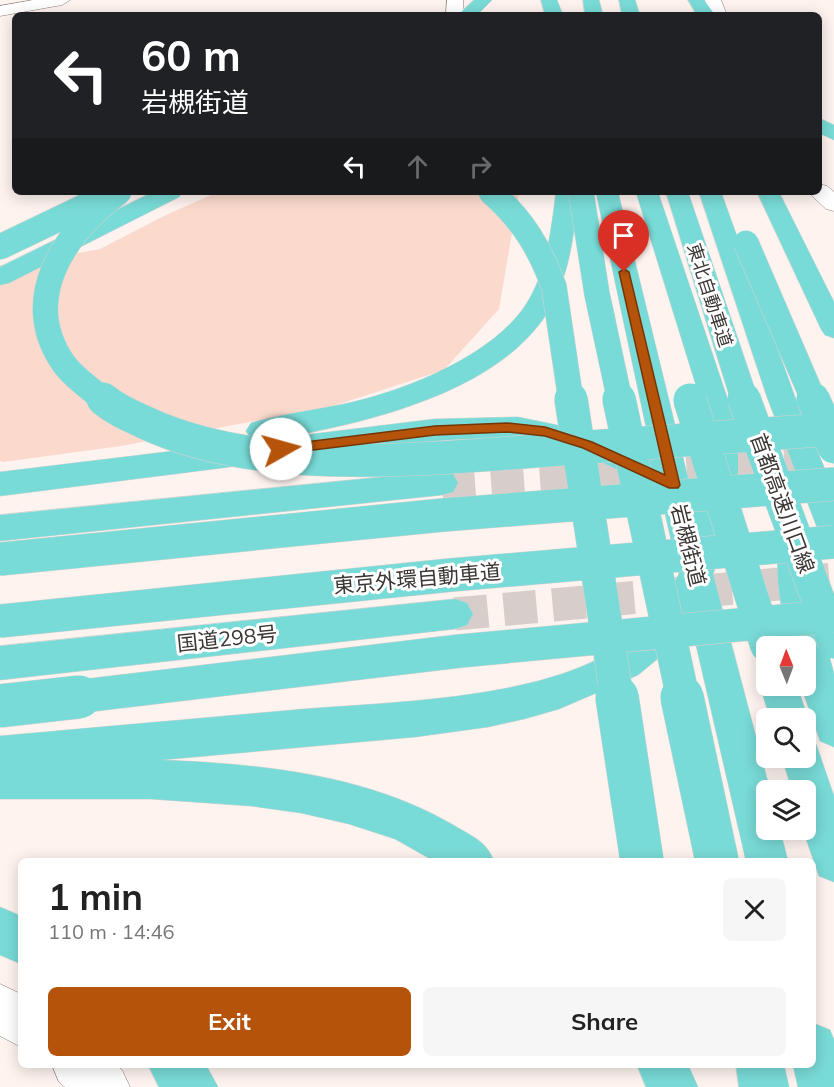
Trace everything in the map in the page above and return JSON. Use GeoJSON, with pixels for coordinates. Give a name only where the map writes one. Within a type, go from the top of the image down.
{"type":"FeatureCollection","features":[{"type":"Feature","properties":{"kind":"highway"},"geometry":{"type":"LineString","coordinates":[[470,12],[484,0]]}},
{"type":"Feature","properties":{"kind":"highway"},"geometry":{"type":"LineString","coordinates":[[0,247],[108,195]]}},
{"type":"Feature","properties":{"kind":"highway"},"geometry":{"type":"LineString","coordinates":[[114,195],[84,221],[62,248],[52,270],[45,299],[47,327],[58,357],[79,381],[106,404],[142,424],[185,439],[291,458],[372,460],[435,458],[834,429]]}},
{"type":"Feature","properties":{"kind":"highway"},"geometry":{"type":"LineString","coordinates":[[0,278],[165,195]]}},
{"type":"Feature","properties":{"kind":"highway"},"geometry":{"type":"LineString","coordinates":[[495,195],[530,230],[544,257],[554,287],[642,858]]}},
{"type":"Feature","properties":{"kind":"highway"},"geometry":{"type":"LineString","coordinates":[[0,483],[346,415],[383,405],[442,383],[470,369],[514,335],[530,319],[542,300],[563,233],[567,195]]}},
{"type":"Feature","properties":{"kind":"highway"},"geometry":{"type":"LineString","coordinates":[[581,195],[597,294],[716,858]]}},
{"type":"Feature","properties":{"kind":"highway","name":"岩槻街道"},"geometry":{"type":"LineString","coordinates":[[608,195],[696,577],[766,858]]}},
{"type":"Feature","properties":{"kind":"highway"},"geometry":{"type":"LineString","coordinates":[[633,195],[690,400],[764,636]]}},
{"type":"Feature","properties":{"kind":"highway"},"geometry":{"type":"LineString","coordinates":[[0,755],[454,714],[538,699],[623,664],[654,641],[680,607],[696,577],[718,511],[723,444],[714,399],[648,195]]}},
{"type":"Feature","properties":{"kind":"highway","name":"東北自動車道"},"geometry":{"type":"LineString","coordinates":[[678,195],[744,398]]}},
{"type":"Feature","properties":{"kind":"highway"},"geometry":{"type":"LineString","coordinates":[[713,195],[781,397],[821,476],[834,530]]}},
{"type":"Feature","properties":{"kind":"highway"},"geometry":{"type":"LineString","coordinates":[[715,195],[732,215],[746,243],[834,447]]}},
{"type":"Feature","properties":{"kind":"highway"},"geometry":{"type":"LineString","coordinates":[[770,195],[834,329]]}},
{"type":"Feature","properties":{"kind":"highway"},"geometry":{"type":"LineString","coordinates":[[771,195],[806,245],[834,274]]}},
{"type":"Feature","properties":{"kind":"highway","name":"首都高速川口線"},"geometry":{"type":"LineString","coordinates":[[744,398],[834,642]]}},
{"type":"Feature","properties":{"kind":"highway"},"geometry":{"type":"LineString","coordinates":[[654,401],[668,426],[722,476],[834,548]]}},
{"type":"Feature","properties":{"kind":"highway"},"geometry":{"type":"LineString","coordinates":[[0,483],[435,430],[507,427],[545,432],[588,445],[674,485],[718,511],[834,599]]}},
{"type":"Feature","properties":{"kind":"highway"},"geometry":{"type":"LineString","coordinates":[[834,441],[821,476],[798,525],[794,568],[797,605],[809,657],[834,728]]}},
{"type":"Feature","properties":{"kind":"highway"},"geometry":{"type":"LineString","coordinates":[[0,559],[821,476]]}},
{"type":"Feature","properties":{"kind":"highway"},"geometry":{"type":"LineString","coordinates":[[0,528],[442,483]]}},
{"type":"Feature","properties":{"kind":"highway","name":"東京外環自動車道"},"geometry":{"type":"LineString","coordinates":[[0,621],[451,575],[834,542]]}},
{"type":"Feature","properties":{"kind":"highway","name":"国道298号"},"geometry":{"type":"LineString","coordinates":[[0,663],[455,614]]}},
{"type":"Feature","properties":{"kind":"highway"},"geometry":{"type":"LineString","coordinates":[[0,706],[460,651],[834,616]]}},
{"type":"Feature","properties":{"kind":"highway"},"geometry":{"type":"LineString","coordinates":[[805,768],[834,861]]}},
{"type":"Feature","properties":{"kind":"highway"},"geometry":{"type":"LineString","coordinates":[[0,779],[200,781],[309,793],[400,820],[468,858]]}},
{"type":"Feature","properties":{"kind":"highway"},"geometry":{"type":"LineString","coordinates":[[0,929],[18,940]]}},
{"type":"Feature","properties":{"kind":"highway"},"geometry":{"type":"LineString","coordinates":[[816,1059],[823,1087]]}},
{"type":"Feature","properties":{"kind":"highway"},"geometry":{"type":"LineString","coordinates":[[175,1068],[193,1087]]}},
{"type":"Feature","properties":{"kind":"highway"},"geometry":{"type":"LineString","coordinates":[[663,1068],[675,1087]]}},
{"type":"Feature","properties":{"kind":"highway"},"geometry":{"type":"LineString","coordinates":[[674,1068],[675,1087]]}},
{"type":"Feature","properties":{"kind":"highway"},"geometry":{"type":"LineString","coordinates":[[761,1068],[764,1087]]}},
{"type":"Feature","properties":{"kind":"street"},"geometry":{"type":"LineString","coordinates":[[0,11],[62,0]]}},
{"type":"Feature","properties":{"kind":"street"},"geometry":{"type":"LineString","coordinates":[[822,194],[834,204]]}},
{"type":"Feature","properties":{"kind":"street"},"geometry":{"type":"LineString","coordinates":[[0,241],[112,195]]}},
{"type":"Feature","properties":{"kind":"street"},"geometry":{"type":"LineString","coordinates":[[0,1007],[18,1021]]}},
{"type":"Feature","properties":{"kind":"street"},"geometry":{"type":"LineString","coordinates":[[80,1068],[105,1087]]}},
{"type":"Feature","properties":{"kind":"shaded area"},"geometry":{"type":"Polygon","coordinates":[[[211,195],[518,195],[499,309],[444,370],[330,407],[121,446],[0,461],[0,265],[6,266],[100,249],[211,195]]]}},
{"type":"Feature","properties":{"kind":"tunnel"},"geometry":{"type":"LineString","coordinates":[[442,483],[834,454]]}},
{"type":"Feature","properties":{"kind":"tunnel"},"geometry":{"type":"LineString","coordinates":[[455,614],[834,579]]}},
{"type":"Feature","properties":{"kind":"route"},"geometry":{"type":"LineString","coordinates":[[281,449],[435,430],[507,427],[545,432],[588,445],[674,485],[624,272]]}}]}
